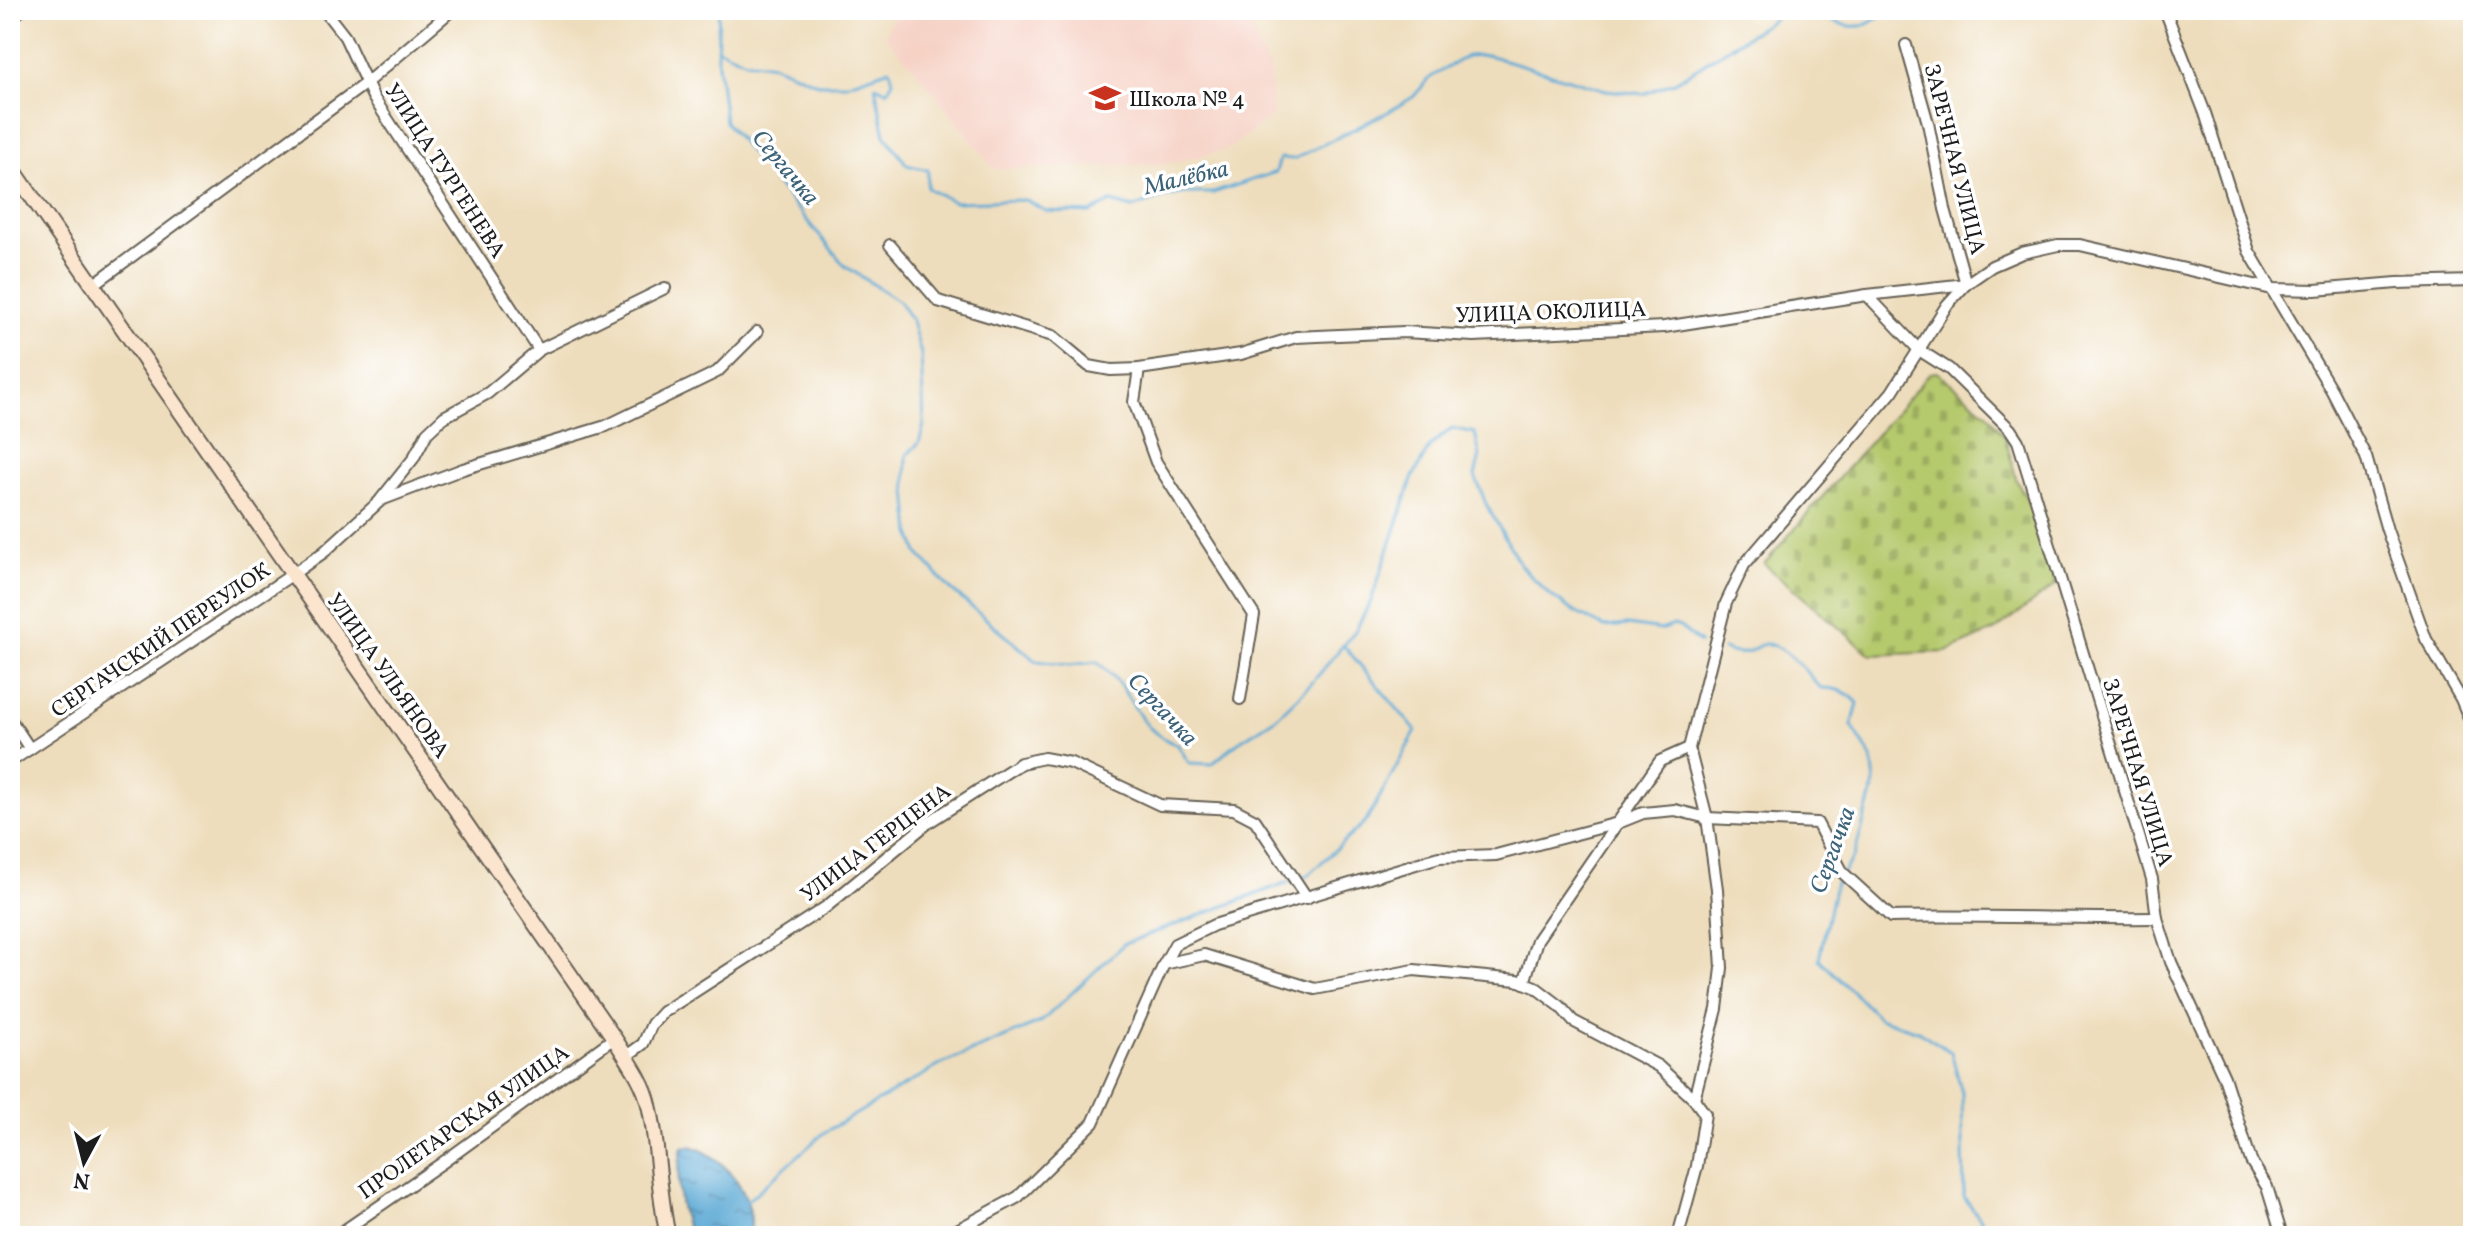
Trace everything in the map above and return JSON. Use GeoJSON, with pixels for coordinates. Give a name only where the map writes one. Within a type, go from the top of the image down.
{"type":"FeatureCollection","features":[{"type":"Feature","properties":{"kind":"main road","name":"УЛИЦА УЛЬЯНОВА"},"geometry":{"type":"LineString","coordinates":[[10,165],[614,1038],[639,1079],[649,1103],[668,1236]]}},
{"type":"Feature","properties":{"kind":"street"},"geometry":{"type":"LineString","coordinates":[[10,19],[21,10]]}},
{"type":"Feature","properties":{"kind":"street","name":"УЛИЦА ТУРГЕНЕВА"},"geometry":{"type":"LineString","coordinates":[[324,10],[345,37],[373,97],[539,350]]}},
{"type":"Feature","properties":{"kind":"street"},"geometry":{"type":"LineString","coordinates":[[93,285],[366,83],[452,10]]}},
{"type":"Feature","properties":{"kind":"street"},"geometry":{"type":"LineString","coordinates":[[2165,10],[2205,113],[2249,251],[2332,391],[2366,457],[2387,530],[2426,639],[2461,699],[2473,727]]}},
{"type":"Feature","properties":{"kind":"street","name":"ЗАРЕЧНАЯ УЛИЦА"},"geometry":{"type":"LineString","coordinates":[[1906,45],[1966,284]]}},
{"type":"Feature","properties":{"kind":"street","name":"УЛИЦА ОКОЛИЦА"},"geometry":{"type":"LineString","coordinates":[[890,245],[938,301],[1053,336],[1089,366],[1111,370],[1139,369],[1241,354],[1296,337],[1404,332],[1489,336],[1664,327],[1867,295],[1966,284]]}},
{"type":"Feature","properties":{"kind":"street"},"geometry":{"type":"LineString","coordinates":[[1694,1099],[1717,1009],[1722,968],[1717,889],[1707,818],[1689,748],[1726,603],[1744,565],[1892,392],[1947,305],[1966,284],[1992,266],[2022,253],[2058,245],[2080,245],[2272,289],[2315,290],[2473,281]]}},
{"type":"Feature","properties":{"kind":"street"},"geometry":{"type":"LineString","coordinates":[[381,500],[413,459],[427,433],[444,417],[488,393],[539,350],[665,288]]}},
{"type":"Feature","properties":{"kind":"street","name":"ЗАРЕЧНАЯ УЛИЦА"},"geometry":{"type":"LineString","coordinates":[[1867,295],[1919,350],[1949,369],[2010,429],[2018,441],[2152,879],[2157,918],[2171,962],[2224,1077],[2251,1161],[2267,1187],[2282,1236]]}},
{"type":"Feature","properties":{"kind":"street"},"geometry":{"type":"LineString","coordinates":[[381,500],[463,469],[606,426],[717,372],[757,332]]}},
{"type":"Feature","properties":{"kind":"street"},"geometry":{"type":"LineString","coordinates":[[1139,369],[1134,402],[1156,462],[1254,615],[1240,699]]}},
{"type":"Feature","properties":{"kind":"street","name":"СЕРГАЧСКИЙ ПЕРЕУЛОК"},"geometry":{"type":"LineString","coordinates":[[10,762],[293,574],[324,552],[381,500]]}},
{"type":"Feature","properties":{"kind":"street"},"geometry":{"type":"LineString","coordinates":[[10,719],[30,749]]}},
{"type":"Feature","properties":{"kind":"street"},"geometry":{"type":"LineString","coordinates":[[1524,983],[1537,940],[1660,761],[1689,748]]}},
{"type":"Feature","properties":{"kind":"street","name":"УЛИЦА ГЕРЦЕНА"},"geometry":{"type":"LineString","coordinates":[[625,1057],[643,1044],[652,1024],[663,1012],[826,907],[929,822],[1021,763],[1044,758],[1071,763],[1160,805],[1234,809],[1255,820],[1307,898]]}},
{"type":"Feature","properties":{"kind":"street"},"geometry":{"type":"LineString","coordinates":[[946,1236],[1018,1197],[1093,1123],[1175,944],[1214,925],[1439,857],[1496,855],[1618,823],[1643,813],[1675,810],[1707,818],[1817,823],[1843,873],[1891,917],[2157,918]]}},
{"type":"Feature","properties":{"kind":"street"},"geometry":{"type":"LineString","coordinates":[[1164,964],[1204,955],[1315,989],[1414,970],[1517,980],[1535,987],[1560,1006],[1573,1021],[1658,1066],[1694,1099],[1705,1114],[1697,1166],[1678,1236]]}},
{"type":"Feature","properties":{"kind":"street","name":"ПРОЛЕТАРСКАЯ УЛИЦА"},"geometry":{"type":"LineString","coordinates":[[336,1236],[614,1038]]}},
{"type":"Feature","properties":{"kind":"shaded area","name":"Школа № 4"},"geometry":{"type":"Polygon","coordinates":[[[914,10],[1242,10],[1269,68],[1273,115],[1227,150],[1166,164],[994,169],[925,81],[885,36],[891,21],[914,10]]]}},
{"type":"Feature","properties":{"kind":"green space"},"geometry":{"type":"Polygon","coordinates":[[[1937,372],[1987,413],[2005,437],[2017,481],[2030,504],[2057,584],[1996,630],[1946,652],[1871,655],[1764,564],[1930,373],[1937,372]]]}},
{"type":"Feature","properties":{"kind":"water"},"geometry":{"type":"Polygon","coordinates":[[[691,1146],[716,1160],[737,1181],[749,1208],[750,1236],[690,1236],[682,1214],[678,1181],[682,1147],[691,1146]]]}},
{"type":"Feature","properties":{"kind":"waterway","name":"Сергачка"},"geometry":{"type":"LineString","coordinates":[[719,10],[717,56],[725,122],[845,266],[899,301],[912,321],[921,354],[924,425],[919,443],[907,455],[906,480],[911,533],[918,553],[949,588],[1036,661],[1069,665],[1097,662],[1114,677],[1148,726],[1178,745],[1189,763],[1212,764],[1237,743],[1276,718],[1311,684],[1355,631],[1371,601],[1413,477],[1430,446],[1452,428],[1475,433],[1480,456],[1475,476],[1486,504],[1521,566],[1550,595],[1604,627],[1628,625],[1661,630],[1674,625],[1700,643]]}},
{"type":"Feature","properties":{"kind":"waterway","name":"Малёбка"},"geometry":{"type":"LineString","coordinates":[[717,48],[746,61],[774,65],[819,84],[846,84],[890,69],[893,81],[887,91],[875,86],[885,135],[907,165],[928,170],[927,188],[954,202],[1025,200],[1046,211],[1090,213],[1111,202],[1133,208],[1184,193],[1213,193],[1276,172],[1280,158],[1294,159],[1388,112],[1413,97],[1431,77],[1467,56],[1488,55],[1606,90],[1643,94],[1675,82],[1788,10]]}},
{"type":"Feature","properties":{"kind":"waterway","name":"Малёбка"},"geometry":{"type":"LineString","coordinates":[[1807,10],[1848,26],[1867,24],[1885,10]]}},
{"type":"Feature","properties":{"kind":"waterway","name":"Сергачка"},"geometry":{"type":"LineString","coordinates":[[1723,649],[1741,653],[1764,644],[1773,645],[1796,662],[1821,688],[1841,691],[1858,703],[1852,726],[1872,758],[1875,783],[1854,856],[1835,884],[1819,959],[1879,1018],[1918,1031],[1951,1052],[1962,1093],[1964,1197],[1993,1236]]}},
{"type":"Feature","properties":{"kind":"waterway"},"geometry":{"type":"LineString","coordinates":[[1298,879],[1307,876],[1367,820],[1416,731],[1344,646]]}},
{"type":"Feature","properties":{"kind":"waterway"},"geometry":{"type":"LineString","coordinates":[[746,1202],[825,1132],[942,1064],[1041,1022],[1124,944],[1291,881]]}},
{"type":"Feature","properties":{"kind":"place","name":"Школа № 4"},"geometry":{"type":"Point","coordinates":[1105,98]}}]}
